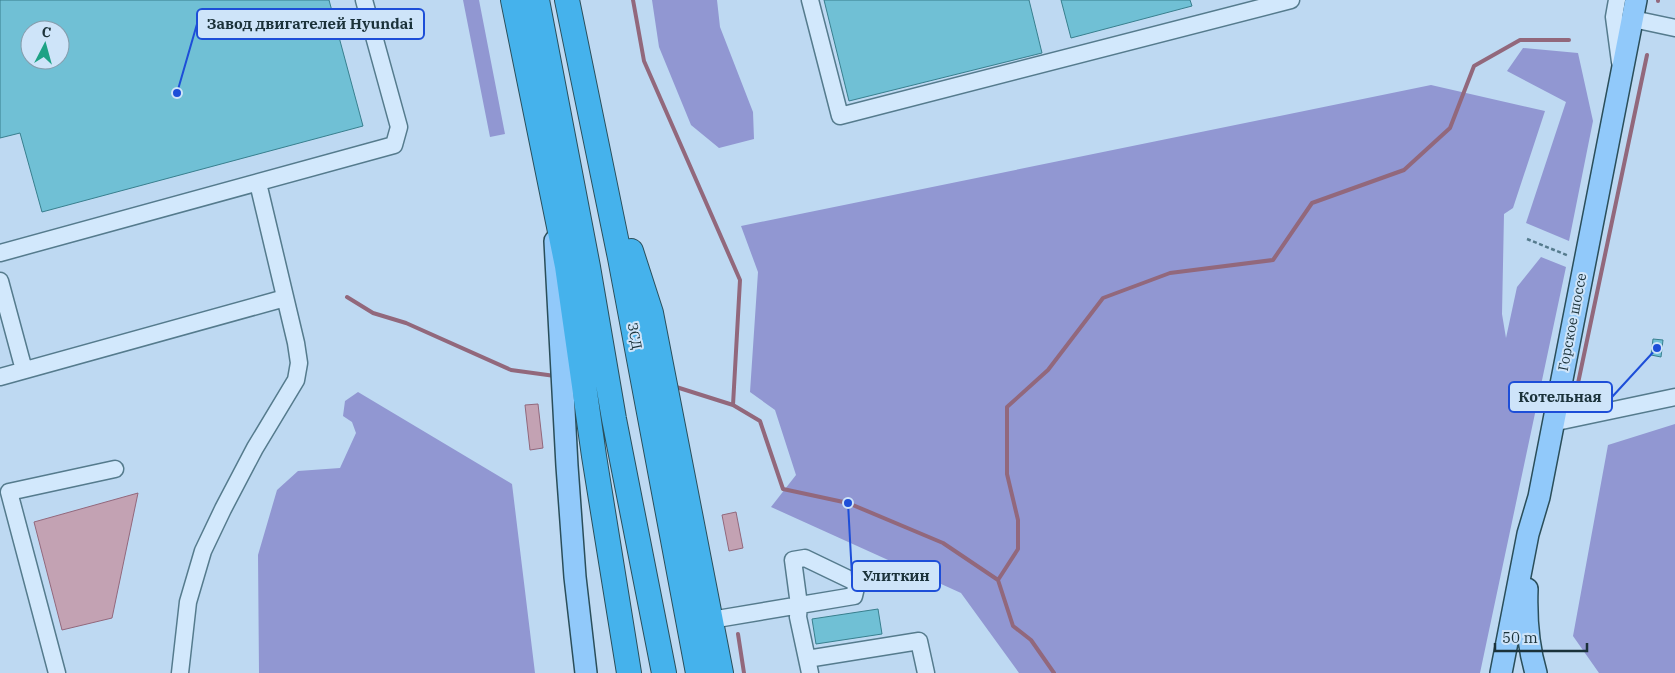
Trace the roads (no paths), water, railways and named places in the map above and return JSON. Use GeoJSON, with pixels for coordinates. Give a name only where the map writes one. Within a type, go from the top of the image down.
{"type":"FeatureCollection","features":[{"type":"Feature","properties":{"kind":"highway"},"geometry":{"type":"LineString","coordinates":[[513,0],[566,266],[629,673]]}},
{"type":"Feature","properties":{"kind":"highway"},"geometry":{"type":"LineString","coordinates":[[537,0],[588,267],[615,428],[664,673]]}},
{"type":"Feature","properties":{"kind":"highway","name":"ЗСД"},"geometry":{"type":"LineString","coordinates":[[568,0],[596,137],[698,673]]}},
{"type":"Feature","properties":{"kind":"highway"},"geometry":{"type":"LineString","coordinates":[[596,137],[651,313],[721,673]]}},
{"type":"Feature","properties":{"kind":"main road","name":"Горское шоссе"},"geometry":{"type":"LineString","coordinates":[[1501,673],[1528,534],[1538,497],[1634,9]]}},
{"type":"Feature","properties":{"kind":"main road"},"geometry":{"type":"LineString","coordinates":[[555,208],[555,267],[575,577],[586,673]]}},
{"type":"Feature","properties":{"kind":"main road"},"geometry":{"type":"LineString","coordinates":[[1536,673],[1529,643],[1526,606],[1538,497]]}},
{"type":"Feature","properties":{"kind":"street"},"geometry":{"type":"LineString","coordinates":[[0,253],[394,145],[399,127],[364,0]]}},
{"type":"Feature","properties":{"kind":"street"},"geometry":{"type":"LineString","coordinates":[[810,0],[840,116],[1291,0]]}},
{"type":"Feature","properties":{"kind":"street"},"geometry":{"type":"LineString","coordinates":[[1617,0],[1614,17],[1622,72]]}},
{"type":"Feature","properties":{"kind":"street"},"geometry":{"type":"LineString","coordinates":[[1634,9],[1675,28]]}},
{"type":"Feature","properties":{"kind":"street"},"geometry":{"type":"LineString","coordinates":[[180,673],[188,602],[203,551],[222,509],[255,448],[296,380],[299,363],[258,183]]}},
{"type":"Feature","properties":{"kind":"street"},"geometry":{"type":"LineString","coordinates":[[0,281],[24,370]]}},
{"type":"Feature","properties":{"kind":"street"},"geometry":{"type":"LineString","coordinates":[[0,377],[285,298]]}},
{"type":"Feature","properties":{"kind":"street"},"geometry":{"type":"LineString","coordinates":[[1552,422],[1675,397]]}},
{"type":"Feature","properties":{"kind":"street"},"geometry":{"type":"LineString","coordinates":[[57,673],[9,492],[115,468]]}},
{"type":"Feature","properties":{"kind":"street"},"geometry":{"type":"LineString","coordinates":[[710,620],[798,605],[798,617],[809,666],[919,641],[926,673]]}},
{"type":"Feature","properties":{"kind":"waterway"},"geometry":{"type":"LineString","coordinates":[[633,0],[644,61],[740,280],[733,405]]}},
{"type":"Feature","properties":{"kind":"waterway"},"geometry":{"type":"LineString","coordinates":[[998,580],[1018,549],[1018,520],[1007,474],[1007,407],[1048,370],[1103,298],[1170,273],[1273,260],[1312,203],[1404,170],[1450,128],[1474,66],[1520,40],[1569,40]]}},
{"type":"Feature","properties":{"kind":"waterway"},"geometry":{"type":"LineString","coordinates":[[1577,388],[1647,55]]}},
{"type":"Feature","properties":{"kind":"waterway"},"geometry":{"type":"LineString","coordinates":[[347,297],[373,313],[406,323],[511,370],[555,376]]}},
{"type":"Feature","properties":{"kind":"waterway"},"geometry":{"type":"LineString","coordinates":[[673,386],[733,405],[760,421],[783,489],[848,503],[943,543],[998,580],[1013,626],[1031,640],[1054,673]]}},
{"type":"Feature","properties":{"kind":"waterway"},"geometry":{"type":"LineString","coordinates":[[738,634],[744,673]]}},
{"type":"Feature","properties":{"kind":"place","name":"Завод двигателей Hyundai"},"geometry":{"type":"Point","coordinates":[177,93]}},
{"type":"Feature","properties":{"kind":"place","name":"Котельная"},"geometry":{"type":"Point","coordinates":[1657,348]}},
{"type":"Feature","properties":{"kind":"place","name":"Улиткин"},"geometry":{"type":"Point","coordinates":[848,503]}}]}
